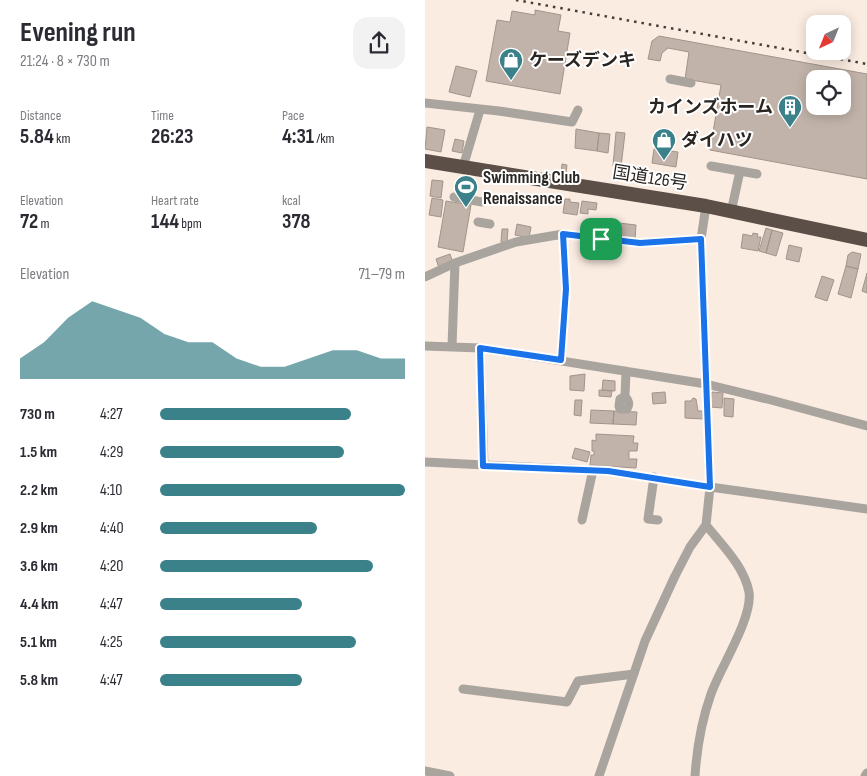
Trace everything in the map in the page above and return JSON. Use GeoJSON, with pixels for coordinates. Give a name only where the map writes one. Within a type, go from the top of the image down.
{"type":"FeatureCollection","features":[{"type":"Feature","properties":{"kind":"highway","name":"国道126号"},"geometry":{"type":"LineString","coordinates":[[425,161],[492,178],[706,206],[867,240]]}},
{"type":"Feature","properties":{"kind":"street"},"geometry":{"type":"LineString","coordinates":[[670,79],[691,84]]}},
{"type":"Feature","properties":{"kind":"street"},"geometry":{"type":"LineString","coordinates":[[425,103],[499,111],[572,122],[578,110]]}},
{"type":"Feature","properties":{"kind":"street"},"geometry":{"type":"LineString","coordinates":[[464,172],[479,110]]}},
{"type":"Feature","properties":{"kind":"street"},"geometry":{"type":"LineString","coordinates":[[711,166],[757,174]]}},
{"type":"Feature","properties":{"kind":"street"},"geometry":{"type":"LineString","coordinates":[[731,212],[740,171]]}},
{"type":"Feature","properties":{"kind":"street"},"geometry":{"type":"LineString","coordinates":[[454,197],[482,202]]}},
{"type":"Feature","properties":{"kind":"street"},"geometry":{"type":"LineString","coordinates":[[599,776],[645,641],[690,547],[706,526],[710,487],[701,239],[706,206]]}},
{"type":"Feature","properties":{"kind":"street"},"geometry":{"type":"LineString","coordinates":[[478,222],[490,224]]}},
{"type":"Feature","properties":{"kind":"street"},"geometry":{"type":"LineString","coordinates":[[425,277],[455,263],[516,242],[563,234],[640,243],[701,239]]}},
{"type":"Feature","properties":{"kind":"street"},"geometry":{"type":"LineString","coordinates":[[561,360],[566,289],[563,234]]}},
{"type":"Feature","properties":{"kind":"street"},"geometry":{"type":"LineString","coordinates":[[452,346],[455,263]]}},
{"type":"Feature","properties":{"kind":"street"},"geometry":{"type":"LineString","coordinates":[[425,346],[480,348],[706,384],[867,426]]}},
{"type":"Feature","properties":{"kind":"street"},"geometry":{"type":"LineString","coordinates":[[480,348],[483,466]]}},
{"type":"Feature","properties":{"kind":"street"},"geometry":{"type":"LineString","coordinates":[[625,396],[626,371]]}},
{"type":"Feature","properties":{"kind":"street"},"geometry":{"type":"LineString","coordinates":[[425,462],[593,470],[654,477],[710,487],[867,509]]}},
{"type":"Feature","properties":{"kind":"street"},"geometry":{"type":"LineString","coordinates":[[582,520],[593,470]]}},
{"type":"Feature","properties":{"kind":"street"},"geometry":{"type":"LineString","coordinates":[[654,477],[648,519],[658,520]]}},
{"type":"Feature","properties":{"kind":"street"},"geometry":{"type":"LineString","coordinates":[[695,776],[697,743],[711,694],[744,620],[749,592],[742,570],[706,526]]}},
{"type":"Feature","properties":{"kind":"street"},"geometry":{"type":"LineString","coordinates":[[463,688],[567,702],[578,681],[634,674]]}},
{"type":"Feature","properties":{"kind":"street"},"geometry":{"type":"LineString","coordinates":[[425,771],[450,776]]}},
{"type":"Feature","properties":{"kind":"building"},"geometry":{"type":"Polygon","coordinates":[[[535,10],[561,15],[558,31],[570,33],[560,94],[486,81],[497,20],[510,22],[512,11],[535,15],[535,10]]]}},
{"type":"Feature","properties":{"kind":"building","name":"カインズホーム"},"geometry":{"type":"Polygon","coordinates":[[[659,36],[845,70],[806,70],[806,115],[851,115],[851,71],[867,74],[867,179],[710,150],[721,85],[685,79],[689,52],[668,48],[662,53],[660,61],[648,59],[652,41],[659,36]]]}},
{"type":"Feature","properties":{"kind":"building"},"geometry":{"type":"Polygon","coordinates":[[[456,66],[477,71],[470,97],[449,92],[456,66]]]}},
{"type":"Feature","properties":{"kind":"building"},"geometry":{"type":"Polygon","coordinates":[[[427,127],[445,130],[441,152],[425,149],[427,127]]]}},
{"type":"Feature","properties":{"kind":"building"},"geometry":{"type":"Polygon","coordinates":[[[576,129],[599,133],[597,151],[575,148],[576,129]]]}},
{"type":"Feature","properties":{"kind":"building"},"geometry":{"type":"Polygon","coordinates":[[[616,132],[625,133],[621,167],[613,166],[616,132]]]}},
{"type":"Feature","properties":{"kind":"building"},"geometry":{"type":"Polygon","coordinates":[[[599,133],[610,134],[608,153],[597,151],[599,133]]]}},
{"type":"Feature","properties":{"kind":"building"},"geometry":{"type":"Polygon","coordinates":[[[455,139],[464,141],[462,153],[452,151],[455,139]]]}},
{"type":"Feature","properties":{"kind":"building"},"geometry":{"type":"Polygon","coordinates":[[[654,149],[678,152],[676,167],[652,163],[654,149]]]}},
{"type":"Feature","properties":{"kind":"building"},"geometry":{"type":"Polygon","coordinates":[[[562,164],[567,165],[566,173],[561,173],[562,164]]]}},
{"type":"Feature","properties":{"kind":"building"},"geometry":{"type":"Polygon","coordinates":[[[432,180],[443,181],[441,198],[430,196],[432,180]]]}},
{"type":"Feature","properties":{"kind":"building"},"geometry":{"type":"Polygon","coordinates":[[[432,198],[443,200],[441,217],[429,215],[432,198]]]}},
{"type":"Feature","properties":{"kind":"building"},"geometry":{"type":"Polygon","coordinates":[[[565,199],[570,199],[570,202],[579,203],[577,215],[563,213],[565,199]]]}},
{"type":"Feature","properties":{"kind":"building"},"geometry":{"type":"Polygon","coordinates":[[[446,201],[471,205],[463,252],[438,247],[446,201]]]}},
{"type":"Feature","properties":{"kind":"building"},"geometry":{"type":"Polygon","coordinates":[[[582,201],[597,203],[596,210],[588,209],[588,214],[580,213],[582,201]]]}},
{"type":"Feature","properties":{"kind":"building"},"geometry":{"type":"Polygon","coordinates":[[[597,220],[614,222],[613,237],[596,235],[597,220]]]}},
{"type":"Feature","properties":{"kind":"building"},"geometry":{"type":"Polygon","coordinates":[[[614,222],[619,223],[618,232],[613,231],[614,222]]]}},
{"type":"Feature","properties":{"kind":"building"},"geometry":{"type":"Polygon","coordinates":[[[619,223],[636,225],[635,240],[617,238],[619,223]]]}},
{"type":"Feature","properties":{"kind":"building"},"geometry":{"type":"Polygon","coordinates":[[[517,224],[531,227],[529,238],[515,235],[517,224]]]}},
{"type":"Feature","properties":{"kind":"building"},"geometry":{"type":"Polygon","coordinates":[[[766,228],[772,230],[766,253],[759,251],[766,228]]]}},
{"type":"Feature","properties":{"kind":"building"},"geometry":{"type":"Polygon","coordinates":[[[502,229],[508,229],[507,243],[501,242],[502,229]]]}},
{"type":"Feature","properties":{"kind":"building"},"geometry":{"type":"Polygon","coordinates":[[[772,230],[783,233],[776,256],[766,253],[772,230]]]}},
{"type":"Feature","properties":{"kind":"building"},"geometry":{"type":"Polygon","coordinates":[[[753,233],[758,234],[757,237],[761,237],[758,251],[741,248],[743,234],[752,236],[753,233]]]}},
{"type":"Feature","properties":{"kind":"building"},"geometry":{"type":"Polygon","coordinates":[[[789,245],[802,248],[799,262],[786,259],[789,245]]]}},
{"type":"Feature","properties":{"kind":"building"},"geometry":{"type":"Polygon","coordinates":[[[852,252],[861,254],[858,269],[846,266],[848,255],[852,252]]]}},
{"type":"Feature","properties":{"kind":"building"},"geometry":{"type":"Polygon","coordinates":[[[450,254],[453,263],[439,268],[436,259],[450,254]]]}},
{"type":"Feature","properties":{"kind":"building"},"geometry":{"type":"Polygon","coordinates":[[[846,266],[858,269],[851,298],[838,294],[846,266]]]}},
{"type":"Feature","properties":{"kind":"building"},"geometry":{"type":"Polygon","coordinates":[[[867,273],[867,293],[862,291],[867,273]]]}},
{"type":"Feature","properties":{"kind":"building"},"geometry":{"type":"Polygon","coordinates":[[[822,276],[834,280],[827,301],[815,297],[822,276]]]}},
{"type":"Feature","properties":{"kind":"building"},"geometry":{"type":"Polygon","coordinates":[[[585,374],[584,391],[570,390],[570,376],[585,374]]]}},
{"type":"Feature","properties":{"kind":"building"},"geometry":{"type":"Polygon","coordinates":[[[603,380],[615,381],[615,391],[602,390],[603,380]]]}},
{"type":"Feature","properties":{"kind":"building"},"geometry":{"type":"Polygon","coordinates":[[[599,390],[612,391],[611,397],[599,396],[599,390]]]}},
{"type":"Feature","properties":{"kind":"building"},"geometry":{"type":"Polygon","coordinates":[[[665,392],[666,403],[653,404],[652,393],[665,392]]]}},
{"type":"Feature","properties":{"kind":"building"},"geometry":{"type":"Polygon","coordinates":[[[712,392],[723,393],[722,408],[710,407],[712,392]]]}},
{"type":"Feature","properties":{"kind":"building"},"geometry":{"type":"Polygon","coordinates":[[[693,398],[696,399],[698,411],[703,411],[703,419],[685,418],[685,401],[691,401],[693,398]]]}},
{"type":"Feature","properties":{"kind":"building"},"geometry":{"type":"Polygon","coordinates":[[[724,398],[734,399],[733,417],[724,416],[724,398]]]}},
{"type":"Feature","properties":{"kind":"building"},"geometry":{"type":"Polygon","coordinates":[[[575,400],[582,400],[581,416],[574,415],[575,400]]]}},
{"type":"Feature","properties":{"kind":"building"},"geometry":{"type":"Polygon","coordinates":[[[591,410],[614,411],[613,424],[590,423],[591,410]]]}},
{"type":"Feature","properties":{"kind":"building"},"geometry":{"type":"Polygon","coordinates":[[[614,411],[637,412],[636,425],[613,424],[614,411]]]}},
{"type":"Feature","properties":{"kind":"building"},"geometry":{"type":"Polygon","coordinates":[[[596,434],[634,436],[633,443],[638,443],[637,451],[629,451],[629,459],[637,459],[636,468],[590,465],[591,455],[594,455],[592,440],[596,441],[596,434]]]}},
{"type":"Feature","properties":{"kind":"building"},"geometry":{"type":"Polygon","coordinates":[[[575,448],[590,452],[587,462],[572,458],[575,448]]]}},
{"type":"Feature","properties":{"kind":"railway"},"geometry":{"type":"LineString","coordinates":[[516,0],[867,64]]}},
{"type":"Feature","properties":{"kind":"place","name":"ケーズデンキ"},"geometry":{"type":"Point","coordinates":[511,81]}},
{"type":"Feature","properties":{"kind":"place","name":"カインズホーム"},"geometry":{"type":"Point","coordinates":[790,128]}},
{"type":"Feature","properties":{"kind":"place","name":"ダイハツ"},"geometry":{"type":"Point","coordinates":[664,161]}},
{"type":"Feature","properties":{"kind":"place","name":"Swimming Club Renaissance"},"geometry":{"type":"Point","coordinates":[466,208]}},
{"type":"Feature","properties":{"kind":"route"},"geometry":{"type":"LineString","coordinates":[[563,234],[601,239],[640,243],[701,239],[710,487],[608,471],[483,466],[480,348],[561,360],[566,289],[563,234]]}}]}
